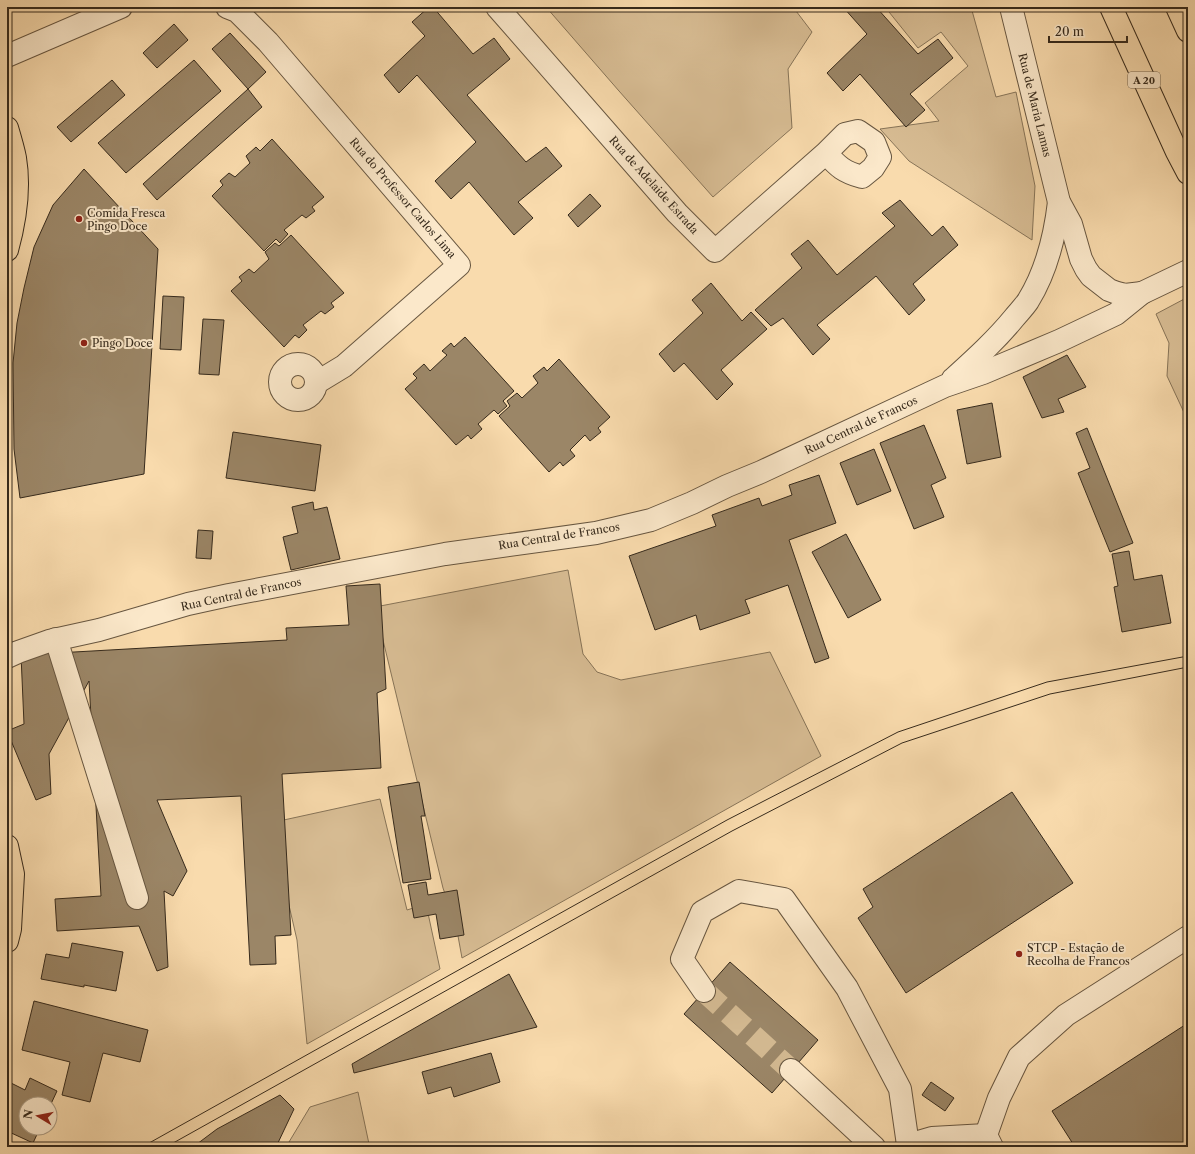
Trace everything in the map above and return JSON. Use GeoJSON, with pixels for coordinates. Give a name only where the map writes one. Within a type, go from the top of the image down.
{"type":"FeatureCollection","features":[{"type":"Feature","properties":{"kind":"main road","name":"A 20"},"geometry":{"type":"LineString","coordinates":[[1111,7],[1188,173]]}},
{"type":"Feature","properties":{"kind":"main road"},"geometry":{"type":"LineString","coordinates":[[1177,7],[1188,31]]}},
{"type":"Feature","properties":{"kind":"main road"},"geometry":{"type":"LineString","coordinates":[[7,128],[15,159],[17,185],[15,212],[7,250]]}},
{"type":"Feature","properties":{"kind":"main road"},"geometry":{"type":"LineString","coordinates":[[7,846],[13,874],[10,929],[7,941]]}},
{"type":"Feature","properties":{"kind":"street"},"geometry":{"type":"LineString","coordinates":[[7,56],[121,7]]}},
{"type":"Feature","properties":{"kind":"street","name":"Rua de Adelaide Estrada"},"geometry":{"type":"LineString","coordinates":[[497,7],[677,213],[715,251],[826,153]]}},
{"type":"Feature","properties":{"kind":"street","name":"Rua de Maria Lamas"},"geometry":{"type":"LineString","coordinates":[[1011,7],[1059,202],[1071,224],[1086,270],[1090,276],[1109,290],[1117,293],[1125,295],[1150,290]]}},
{"type":"Feature","properties":{"kind":"street","name":"Rua do Professor Carlos Lima"},"geometry":{"type":"LineString","coordinates":[[234,8],[268,42],[459,265],[344,366],[316,383]]}},
{"type":"Feature","properties":{"kind":"street","name":"Rua de Maria Lamas"},"geometry":{"type":"LineString","coordinates":[[945,386],[987,348],[1027,302],[1037,285],[1048,256],[1055,232],[1059,202]]}},
{"type":"Feature","properties":{"kind":"street","name":"Rua Central de Francos"},"geometry":{"type":"LineString","coordinates":[[7,657],[56,640],[99,630],[228,594],[446,554],[596,533],[651,520],[692,503],[945,386],[983,373],[1059,341],[1116,314],[1150,290],[1188,271]]}},
{"type":"Feature","properties":{"kind":"street"},"geometry":{"type":"LineString","coordinates":[[56,640],[137,898]]}},
{"type":"Feature","properties":{"kind":"street"},"geometry":{"type":"LineString","coordinates":[[704,991],[682,958],[702,912],[739,891],[784,899],[847,988],[900,1089],[907,1146],[932,1138],[989,1141],[999,1098],[1019,1057],[1066,1015],[1188,937]]}},
{"type":"Feature","properties":{"kind":"street"},"geometry":{"type":"LineString","coordinates":[[792,1070],[874,1147]]}},
{"type":"Feature","properties":{"kind":"shaded area"},"geometry":{"type":"Polygon","coordinates":[[[546,7],[793,7],[812,32],[788,69],[792,128],[713,197],[546,7]]]}},
{"type":"Feature","properties":{"kind":"shaded area"},"geometry":{"type":"Polygon","coordinates":[[[885,7],[971,7],[996,97],[1016,92],[1035,186],[1032,240],[909,161],[880,129],[939,121],[925,103],[968,66],[941,32],[918,48],[885,7]]]}},
{"type":"Feature","properties":{"kind":"shaded area"},"geometry":{"type":"Polygon","coordinates":[[[1188,297],[1188,421],[1167,376],[1169,343],[1156,314],[1188,297]]]}},
{"type":"Feature","properties":{"kind":"shaded area"},"geometry":{"type":"Polygon","coordinates":[[[568,570],[583,654],[597,672],[621,680],[770,652],[821,756],[462,958],[456,925],[443,888],[375,607],[568,570]]]}},
{"type":"Feature","properties":{"kind":"shaded area"},"geometry":{"type":"Polygon","coordinates":[[[380,799],[407,910],[426,904],[440,969],[307,1044],[297,940],[270,823],[380,799]]]}},
{"type":"Feature","properties":{"kind":"shaded area"},"geometry":{"type":"Polygon","coordinates":[[[358,1092],[369,1144],[360,1144],[360,1147],[286,1147],[310,1107],[358,1092]]]}},
{"type":"Feature","properties":{"kind":"building"},"geometry":{"type":"Polygon","coordinates":[[[429,7],[433,7],[473,54],[494,38],[510,59],[467,95],[526,162],[546,147],[562,166],[518,202],[533,218],[514,235],[469,182],[451,199],[435,181],[476,142],[417,75],[399,93],[384,75],[425,36],[412,22],[429,7]]]}},
{"type":"Feature","properties":{"kind":"building"},"geometry":{"type":"Polygon","coordinates":[[[843,7],[876,7],[918,54],[938,39],[953,58],[910,94],[925,110],[906,127],[860,74],[843,91],[827,73],[867,34],[843,7]]]}},
{"type":"Feature","properties":{"kind":"building"},"geometry":{"type":"Polygon","coordinates":[[[174,24],[188,40],[157,68],[143,53],[174,24]]]}},
{"type":"Feature","properties":{"kind":"building"},"geometry":{"type":"Polygon","coordinates":[[[230,33],[266,72],[248,89],[212,49],[230,33]]]}},
{"type":"Feature","properties":{"kind":"building"},"geometry":{"type":"Polygon","coordinates":[[[194,60],[221,91],[126,173],[98,143],[194,60]]]}},
{"type":"Feature","properties":{"kind":"building"},"geometry":{"type":"Polygon","coordinates":[[[112,80],[125,95],[71,142],[57,127],[112,80]]]}},
{"type":"Feature","properties":{"kind":"building"},"geometry":{"type":"Polygon","coordinates":[[[248,89],[262,107],[157,200],[143,184],[248,89]]]}},
{"type":"Feature","properties":{"kind":"building"},"geometry":{"type":"Polygon","coordinates":[[[272,139],[324,197],[312,207],[315,211],[306,218],[302,215],[284,230],[288,234],[280,243],[276,239],[264,251],[212,196],[223,185],[220,181],[229,173],[235,177],[250,163],[246,156],[256,147],[260,151],[272,139]]]}},
{"type":"Feature","properties":{"kind":"building","name":"Pingo Doce"},"geometry":{"type":"Polygon","coordinates":[[[84,169],[158,249],[144,474],[20,498],[14,449],[13,363],[17,323],[34,247],[53,205],[84,169]]]}},
{"type":"Feature","properties":{"kind":"building"},"geometry":{"type":"Polygon","coordinates":[[[590,194],[601,206],[578,227],[568,215],[590,194]]]}},
{"type":"Feature","properties":{"kind":"building"},"geometry":{"type":"Polygon","coordinates":[[[900,200],[932,236],[943,226],[958,245],[913,284],[925,300],[909,315],[876,276],[817,325],[830,339],[813,355],[783,318],[771,326],[755,310],[802,268],[791,254],[808,240],[837,275],[895,226],[882,213],[900,200]]]}},
{"type":"Feature","properties":{"kind":"building"},"geometry":{"type":"Polygon","coordinates":[[[291,235],[344,293],[331,303],[334,307],[325,314],[321,311],[303,325],[307,330],[299,338],[295,335],[284,347],[231,291],[242,281],[239,277],[249,269],[254,273],[269,259],[265,252],[275,243],[279,246],[291,235]]]}},
{"type":"Feature","properties":{"kind":"building"},"geometry":{"type":"Polygon","coordinates":[[[711,283],[742,321],[751,312],[767,329],[721,370],[733,384],[717,400],[684,363],[674,372],[659,354],[703,313],[692,300],[711,283]]]}},
{"type":"Feature","properties":{"kind":"building"},"geometry":{"type":"Polygon","coordinates":[[[163,296],[184,297],[181,350],[160,349],[163,296]]]}},
{"type":"Feature","properties":{"kind":"building"},"geometry":{"type":"Polygon","coordinates":[[[203,319],[224,320],[219,375],[199,374],[203,319]]]}},
{"type":"Feature","properties":{"kind":"building"},"geometry":{"type":"Polygon","coordinates":[[[465,337],[514,391],[503,401],[507,406],[498,414],[494,410],[478,424],[482,429],[471,439],[468,435],[456,445],[405,389],[417,378],[413,374],[424,364],[430,371],[447,355],[442,351],[451,343],[454,347],[465,337]]]}},
{"type":"Feature","properties":{"kind":"building"},"geometry":{"type":"Polygon","coordinates":[[[1067,355],[1086,387],[1058,399],[1064,412],[1042,418],[1023,377],[1067,355]]]}},
{"type":"Feature","properties":{"kind":"building"},"geometry":{"type":"Polygon","coordinates":[[[559,359],[610,417],[598,428],[601,432],[590,441],[585,435],[570,450],[575,456],[563,466],[560,462],[549,472],[499,416],[510,406],[507,401],[517,393],[522,398],[538,383],[533,376],[544,367],[547,371],[559,359]]]}},
{"type":"Feature","properties":{"kind":"building"},"geometry":{"type":"Polygon","coordinates":[[[992,403],[1001,457],[967,464],[957,410],[992,403]]]}},
{"type":"Feature","properties":{"kind":"building"},"geometry":{"type":"Polygon","coordinates":[[[924,425],[946,478],[931,485],[944,517],[914,529],[880,443],[924,425]]]}},
{"type":"Feature","properties":{"kind":"building"},"geometry":{"type":"Polygon","coordinates":[[[1087,428],[1133,543],[1110,552],[1078,473],[1090,468],[1076,433],[1087,428]]]}},
{"type":"Feature","properties":{"kind":"building"},"geometry":{"type":"Polygon","coordinates":[[[233,432],[321,445],[315,491],[226,478],[233,432]]]}},
{"type":"Feature","properties":{"kind":"building"},"geometry":{"type":"Polygon","coordinates":[[[874,449],[891,491],[857,505],[840,463],[874,449]]]}},
{"type":"Feature","properties":{"kind":"building"},"geometry":{"type":"Polygon","coordinates":[[[819,475],[836,523],[789,540],[829,658],[815,663],[788,585],[745,600],[750,613],[700,630],[696,615],[655,630],[629,556],[716,526],[712,515],[759,498],[762,506],[792,495],[789,485],[819,475]]]}},
{"type":"Feature","properties":{"kind":"building"},"geometry":{"type":"Polygon","coordinates":[[[313,502],[314,510],[327,507],[340,559],[291,570],[283,537],[298,533],[292,507],[313,502]]]}},
{"type":"Feature","properties":{"kind":"building"},"geometry":{"type":"Polygon","coordinates":[[[198,530],[213,531],[211,559],[196,558],[198,530]]]}},
{"type":"Feature","properties":{"kind":"building"},"geometry":{"type":"Polygon","coordinates":[[[846,534],[881,600],[848,618],[812,552],[846,534]]]}},
{"type":"Feature","properties":{"kind":"building"},"geometry":{"type":"Polygon","coordinates":[[[1129,551],[1134,580],[1162,575],[1171,623],[1122,632],[1114,587],[1118,586],[1112,554],[1129,551]]]}},
{"type":"Feature","properties":{"kind":"building"},"geometry":{"type":"Polygon","coordinates":[[[380,584],[386,689],[377,693],[381,768],[282,774],[291,935],[275,936],[276,964],[250,965],[241,796],[157,800],[187,871],[173,896],[164,891],[168,967],[157,971],[139,926],[57,931],[55,899],[101,896],[89,681],[49,754],[51,794],[36,800],[7,731],[24,724],[21,655],[287,640],[286,628],[349,625],[346,586],[380,584]]]}},
{"type":"Feature","properties":{"kind":"building"},"geometry":{"type":"Polygon","coordinates":[[[419,782],[425,816],[421,816],[431,879],[403,883],[388,787],[419,782]]]}},
{"type":"Feature","properties":{"kind":"building"},"geometry":{"type":"Polygon","coordinates":[[[1012,792],[1073,883],[906,993],[858,918],[873,907],[863,889],[1012,792]]]}},
{"type":"Feature","properties":{"kind":"building"},"geometry":{"type":"Polygon","coordinates":[[[426,882],[428,895],[457,890],[464,935],[440,939],[436,914],[414,918],[408,885],[426,882]]]}},
{"type":"Feature","properties":{"kind":"building"},"geometry":{"type":"Polygon","coordinates":[[[72,943],[123,952],[116,991],[41,979],[46,954],[69,958],[72,943]]]}},
{"type":"Feature","properties":{"kind":"building"},"geometry":{"type":"Polygon","coordinates":[[[730,962],[818,1040],[772,1093],[684,1014],[730,962]]]}},
{"type":"Feature","properties":{"kind":"building"},"geometry":{"type":"Polygon","coordinates":[[[509,974],[537,1027],[354,1073],[352,1064],[509,974]]]}},
{"type":"Feature","properties":{"kind":"building"},"geometry":{"type":"Polygon","coordinates":[[[34,1001],[148,1030],[140,1062],[103,1053],[90,1102],[62,1095],[70,1062],[22,1050],[34,1001]]]}},
{"type":"Feature","properties":{"kind":"building"},"geometry":{"type":"Polygon","coordinates":[[[1188,1023],[1188,1147],[1075,1147],[1052,1111],[1188,1023]]]}},
{"type":"Feature","properties":{"kind":"building"},"geometry":{"type":"Polygon","coordinates":[[[491,1053],[500,1082],[454,1097],[451,1087],[428,1094],[422,1072],[491,1053]]]}},
{"type":"Feature","properties":{"kind":"building"},"geometry":{"type":"Polygon","coordinates":[[[30,1078],[57,1091],[55,1096],[18,1096],[18,1136],[36,1136],[33,1143],[7,1131],[7,1081],[25,1090],[30,1078]]]}},
{"type":"Feature","properties":{"kind":"building"},"geometry":{"type":"Polygon","coordinates":[[[931,1082],[954,1098],[945,1111],[922,1095],[931,1082]]]}},
{"type":"Feature","properties":{"kind":"building"},"geometry":{"type":"Polygon","coordinates":[[[280,1095],[294,1109],[276,1147],[193,1147],[217,1129],[280,1095]]]}},
{"type":"Feature","properties":{"kind":"tunnel"},"geometry":{"type":"LineString","coordinates":[[704,991],[791,1070]]}},
{"type":"Feature","properties":{"kind":"tram line"},"geometry":{"type":"LineString","coordinates":[[142,1147],[727,820],[898,732],[1047,682],[1188,656]]}},
{"type":"Feature","properties":{"kind":"tram line"},"geometry":{"type":"LineString","coordinates":[[166,1147],[732,831],[902,743],[1050,694],[1188,667]]}},
{"type":"Feature","properties":{"kind":"place","name":"Comida Fresca Pingo Doce"},"geometry":{"type":"Point","coordinates":[79,219]}},
{"type":"Feature","properties":{"kind":"place","name":"Pingo Doce"},"geometry":{"type":"Point","coordinates":[84,343]}},
{"type":"Feature","properties":{"kind":"place","name":"STCP - Estação de Recolha de Francos"},"geometry":{"type":"Point","coordinates":[1019,954]}}]}
